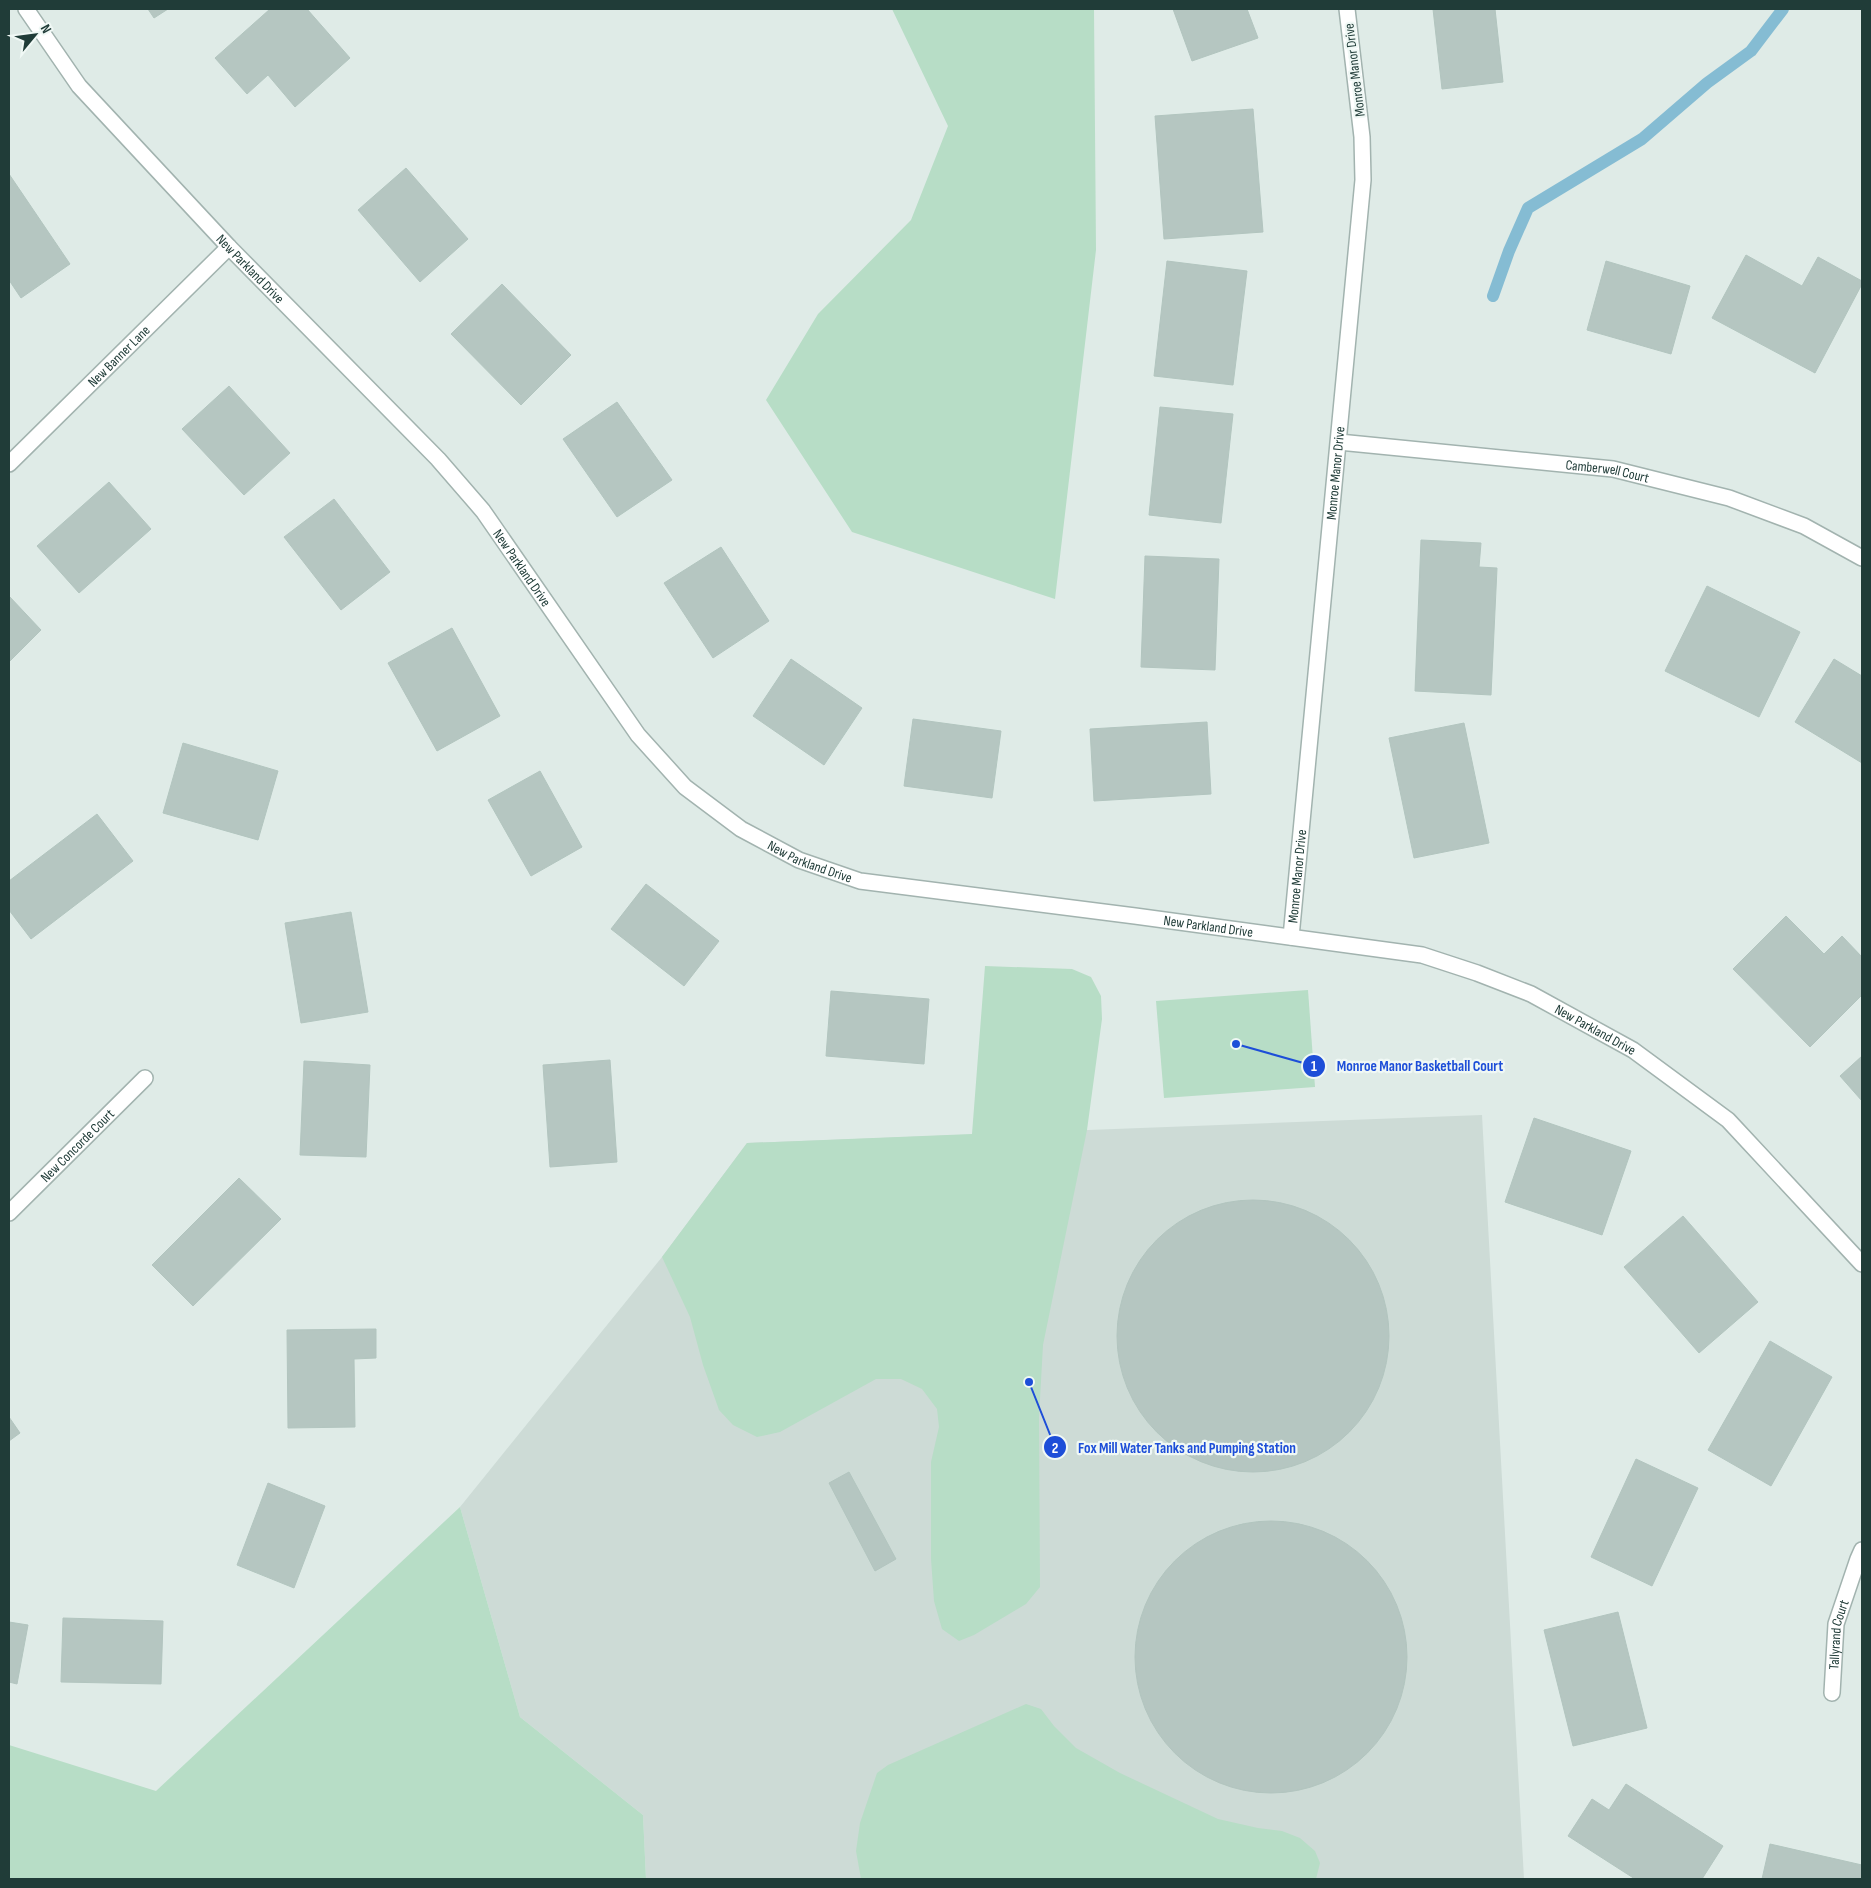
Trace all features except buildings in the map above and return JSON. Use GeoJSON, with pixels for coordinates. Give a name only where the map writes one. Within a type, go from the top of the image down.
{"type":"FeatureCollection","features":[{"type":"Feature","properties":{"kind":"street","name":"New Parkland Drive"},"geometry":{"type":"LineString","coordinates":[[26,9],[79,86],[229,247],[438,459],[477,503],[638,735],[686,787],[740,829],[799,860],[860,881],[1422,955],[1477,973],[1531,994],[1633,1050],[1728,1120],[1862,1264]]}},
{"type":"Feature","properties":{"kind":"street","name":"Monroe Manor Drive"},"geometry":{"type":"LineString","coordinates":[[1291,937],[1363,180],[1362,137],[1347,9]]}},
{"type":"Feature","properties":{"kind":"street","name":"New Banner Lane"},"geometry":{"type":"LineString","coordinates":[[9,464],[229,247]]}},
{"type":"Feature","properties":{"kind":"street","name":"Camberwell Court"},"geometry":{"type":"LineString","coordinates":[[1338,442],[1613,469],[1729,498],[1804,526],[1862,558]]}},
{"type":"Feature","properties":{"kind":"street","name":"New Concorde Court"},"geometry":{"type":"LineString","coordinates":[[9,1212],[145,1078]]}},
{"type":"Feature","properties":{"kind":"street","name":"Tallyrand Court"},"geometry":{"type":"LineString","coordinates":[[1832,1693],[1836,1624],[1862,1550]]}},
{"type":"Feature","properties":{"kind":"shaded area"},"geometry":{"type":"Polygon","coordinates":[[[1482,1115],[1524,1879],[646,1879],[643,1815],[520,1717],[460,1507],[662,1257],[747,1143],[1482,1115]]]}},
{"type":"Feature","properties":{"kind":"green space"},"geometry":{"type":"Polygon","coordinates":[[[892,9],[1094,9],[1096,250],[1055,599],[852,532],[766,400],[818,314],[911,220],[948,126],[892,9]]]}},
{"type":"Feature","properties":{"kind":"green space"},"geometry":{"type":"Polygon","coordinates":[[[985,966],[1072,969],[1091,977],[1101,996],[1102,1019],[1087,1130],[1043,1345],[1039,1417],[1040,1587],[1026,1604],[974,1635],[959,1641],[942,1629],[934,1601],[931,1559],[931,1462],[939,1427],[937,1409],[922,1389],[901,1379],[876,1379],[780,1432],[757,1437],[733,1425],[719,1410],[703,1365],[690,1317],[662,1257],[747,1143],[972,1134],[985,966]]]}},
{"type":"Feature","properties":{"kind":"green space"},"geometry":{"type":"Polygon","coordinates":[[[1308,990],[1315,1087],[1164,1098],[1156,1001],[1308,990]]]}},
{"type":"Feature","properties":{"kind":"green space"},"geometry":{"type":"Polygon","coordinates":[[[460,1507],[520,1717],[643,1815],[646,1879],[9,1879],[9,1745],[156,1791],[460,1507]]]}},
{"type":"Feature","properties":{"kind":"green space"},"geometry":{"type":"Polygon","coordinates":[[[1026,1704],[1041,1709],[1054,1726],[1076,1748],[1120,1773],[1218,1819],[1282,1831],[1300,1838],[1315,1851],[1320,1863],[1316,1879],[861,1879],[856,1851],[860,1823],[877,1773],[888,1765],[1026,1704]]]}},
{"type":"Feature","properties":{"kind":"waterway"},"geometry":{"type":"LineString","coordinates":[[1493,296],[1509,251],[1528,208],[1642,139],[1707,83],[1751,51],[1783,9]]}},
{"type":"Feature","properties":{"kind":"place","name":"Monroe Manor Basketball Court"},"geometry":{"type":"Point","coordinates":[1236,1044]}},
{"type":"Feature","properties":{"kind":"place","name":"Fox Mill Water Tanks and Pumping Station"},"geometry":{"type":"Point","coordinates":[1029,1382]}}]}
